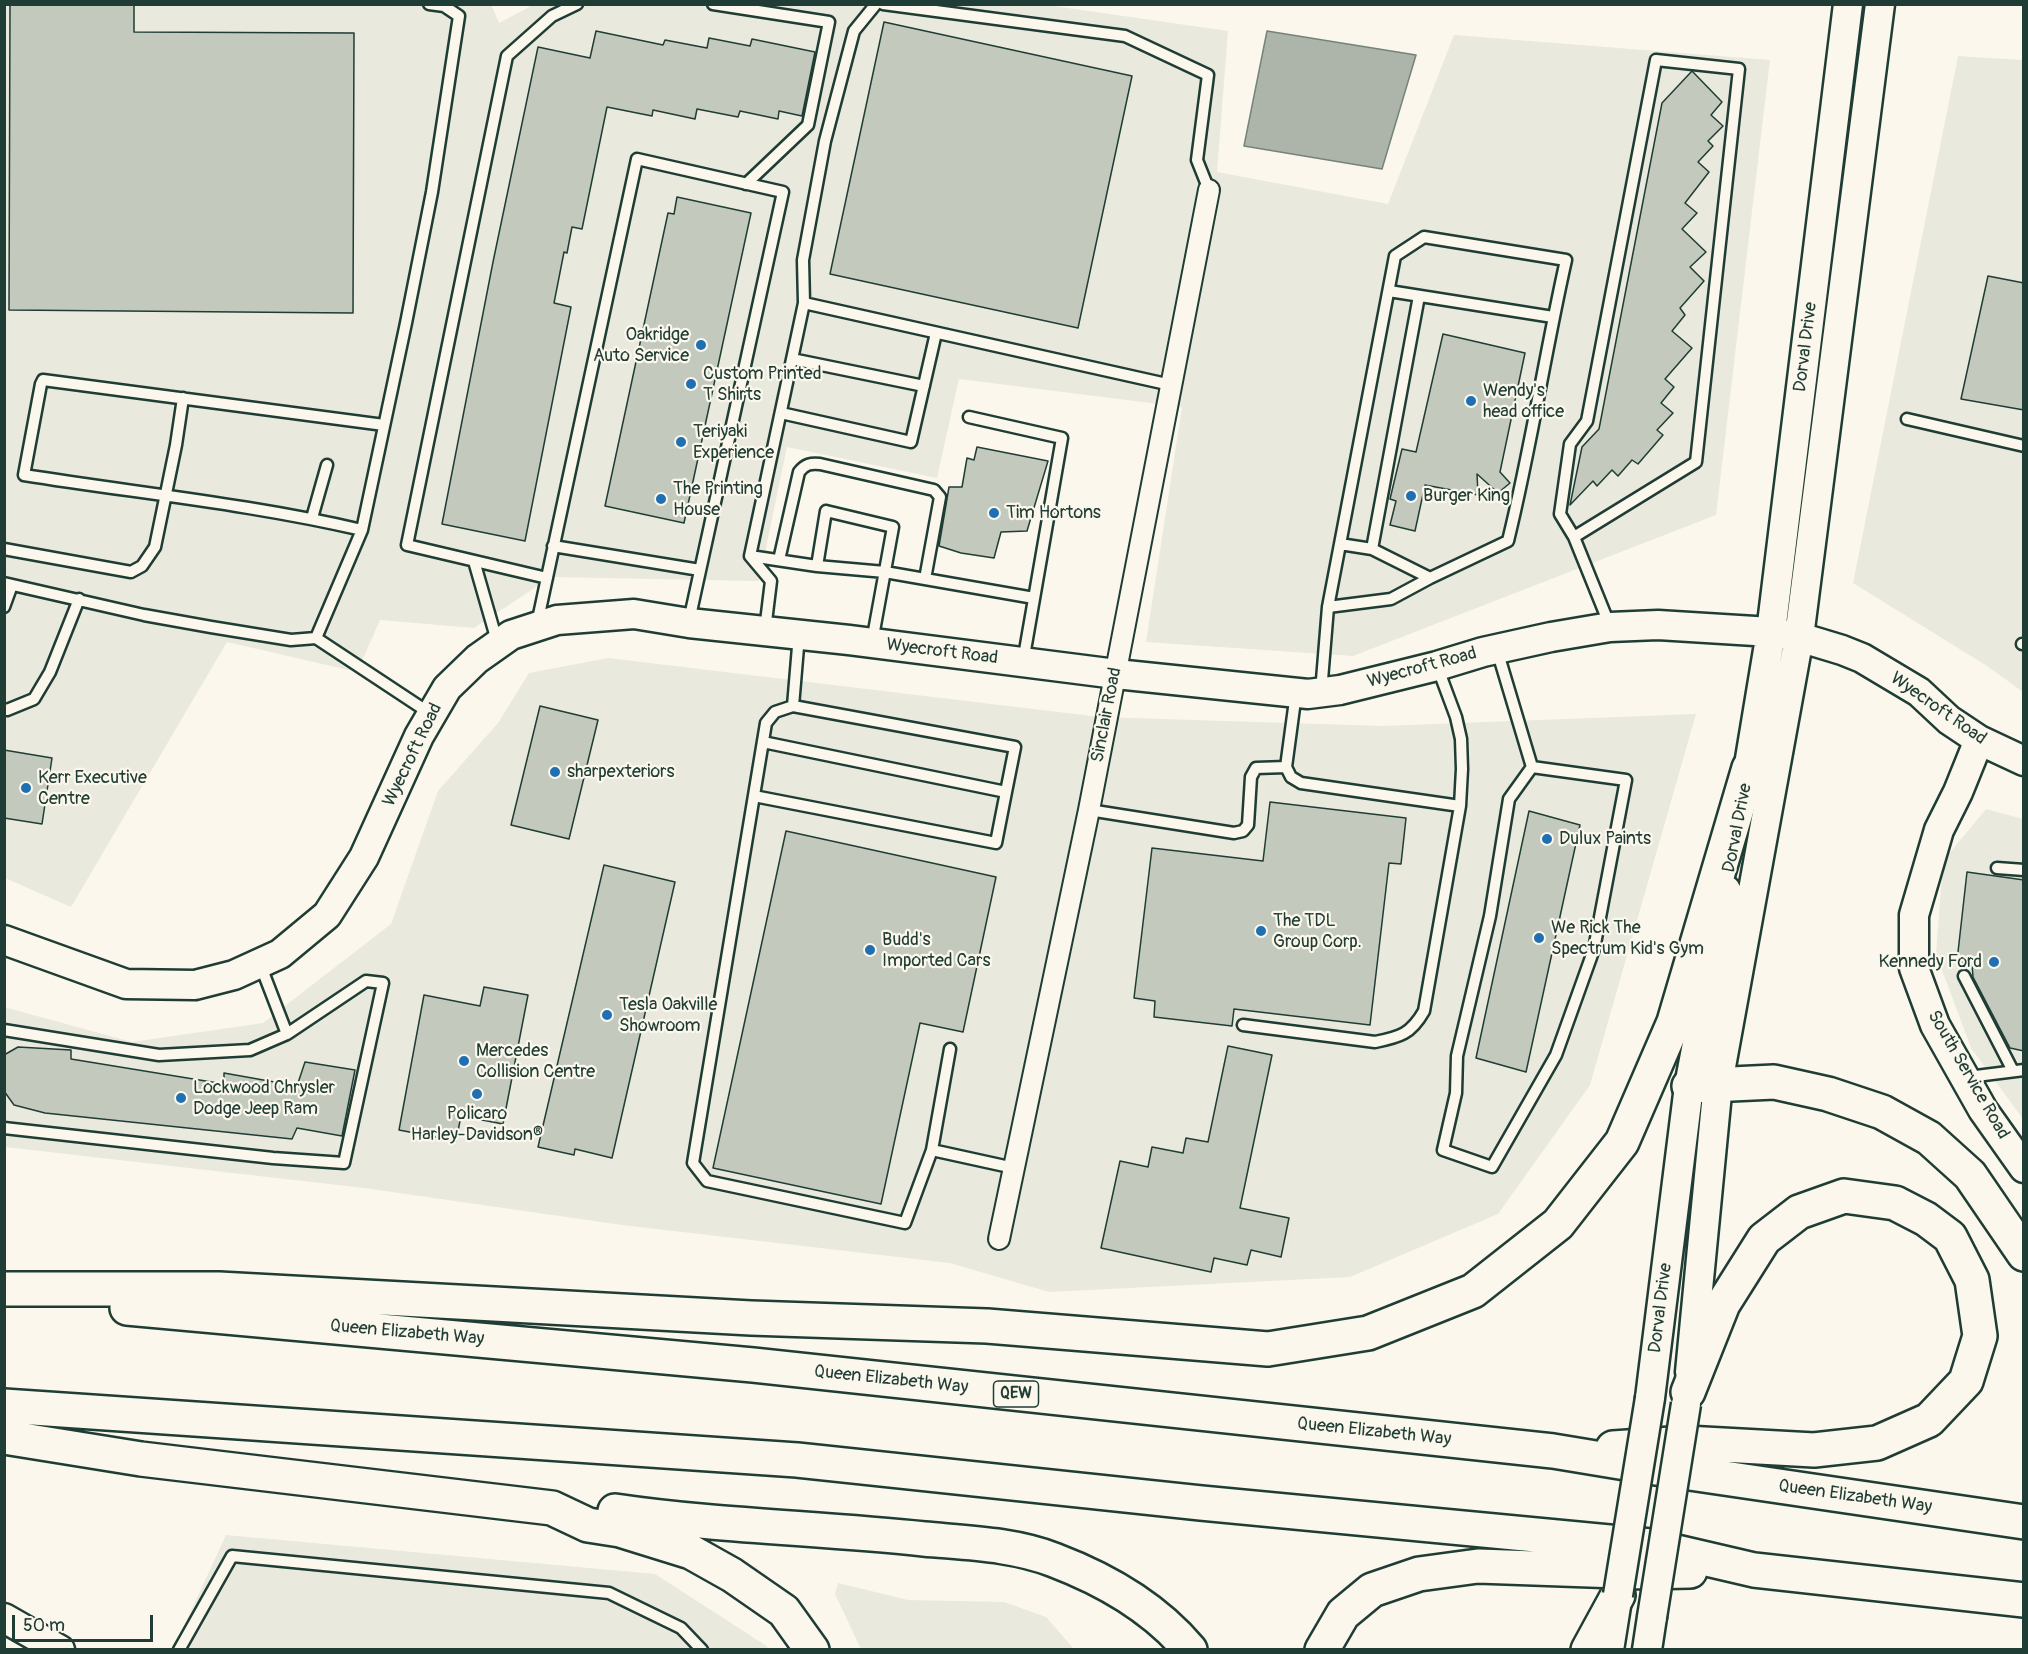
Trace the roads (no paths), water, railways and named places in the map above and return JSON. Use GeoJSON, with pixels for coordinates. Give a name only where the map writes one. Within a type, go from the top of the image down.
{"type":"FeatureCollection","features":[{"type":"Feature","properties":{"kind":"highway"},"geometry":{"type":"LineString","coordinates":[[4,1289],[219,1289],[751,1317],[987,1326],[1268,1349],[1368,1333],[1473,1291],[1558,1224],[1622,1142],[1674,1022],[1749,768]]}},
{"type":"Feature","properties":{"kind":"highway"},"geometry":{"type":"LineString","coordinates":[[1704,1085],[1774,1082],[1828,1094],[1882,1112],[1929,1138],[1971,1175],[2024,1254]]}},
{"type":"Feature","properties":{"kind":"highway"},"geometry":{"type":"LineString","coordinates":[[1553,1451],[1686,1443],[1814,1450],[1877,1443],[1929,1419],[1966,1381],[1980,1336],[1972,1280],[1950,1238],[1926,1219],[1895,1203],[1844,1196],[1799,1212],[1764,1239],[1723,1304],[1687,1398]]}},
{"type":"Feature","properties":{"kind":"highway","name":"Queen Elizabeth Way"},"geometry":{"type":"LineString","coordinates":[[4,1297],[741,1364],[1553,1451],[2024,1522]]}},
{"type":"Feature","properties":{"kind":"highway"},"geometry":{"type":"LineString","coordinates":[[4,1406],[797,1460],[1201,1503],[1651,1546],[1754,1570],[2024,1600]]}},
{"type":"Feature","properties":{"kind":"highway"},"geometry":{"type":"LineString","coordinates":[[4,1437],[141,1459],[552,1508],[588,1524],[620,1530],[691,1552],[732,1575],[784,1611],[812,1650]]}},
{"type":"Feature","properties":{"kind":"highway"},"geometry":{"type":"LineString","coordinates":[[552,1508],[555,1506],[589,1508],[670,1519],[889,1535],[1010,1548],[1053,1560],[1140,1604],[1190,1650]]}},
{"type":"Feature","properties":{"kind":"highway"},"geometry":{"type":"LineString","coordinates":[[1322,1650],[1343,1614],[1372,1590],[1419,1574],[1478,1566],[1646,1572],[1754,1570]]}},
{"type":"Feature","properties":{"kind":"highway"},"geometry":{"type":"LineString","coordinates":[[1588,1650],[1618,1595]]}},
{"type":"Feature","properties":{"kind":"main road","name":"Dorval Drive"},"geometry":{"type":"LineString","coordinates":[[1609,1650],[1704,1085],[1749,768],[1771,632],[1848,4]]}},
{"type":"Feature","properties":{"kind":"main road","name":"Dorval Drive"},"geometry":{"type":"LineString","coordinates":[[1647,1650],[1687,1398],[1704,1085],[1799,638],[1880,4]]}},
{"type":"Feature","properties":{"kind":"main road","name":"Wyecroft Road"},"geometry":{"type":"LineString","coordinates":[[4,940],[126,984],[195,985],[234,975],[280,954],[327,915],[364,857],[419,736],[447,688],[477,659],[511,635],[557,620],[634,614],[689,623],[799,634],[1116,674],[1309,693],[1340,690],[1497,649],[1610,627],[1658,626],[1771,632],[1842,650],[1862,658],[1919,692],[1949,720],[1979,740],[2024,761]]}},
{"type":"Feature","properties":{"kind":"main road","name":"South Service Road"},"geometry":{"type":"LineString","coordinates":[[1979,740],[1958,792],[1939,830],[1914,915],[1914,968],[1935,1025],[1983,1110],[2024,1168]]}},
{"type":"Feature","properties":{"kind":"main road"},"geometry":{"type":"LineString","coordinates":[[4,1618],[60,1650]]}},
{"type":"Feature","properties":{"kind":"street","name":"Sinclair Road"},"geometry":{"type":"LineString","coordinates":[[999,1239],[1089,810],[1209,190]]}},
{"type":"Feature","properties":{"kind":"lane"},"geometry":{"type":"LineString","coordinates":[[316,638],[362,530],[432,192],[459,16],[444,6],[429,4]]}},
{"type":"Feature","properties":{"kind":"lane"},"geometry":{"type":"LineString","coordinates":[[547,578],[407,546],[507,56],[552,16],[577,4]]}},
{"type":"Feature","properties":{"kind":"lane"},"geometry":{"type":"LineString","coordinates":[[713,4],[828,22],[808,125],[746,184]]}},
{"type":"Feature","properties":{"kind":"lane"},"geometry":{"type":"LineString","coordinates":[[750,556],[804,303],[803,261],[825,141],[854,31],[876,4]]}},
{"type":"Feature","properties":{"kind":"lane"},"geometry":{"type":"LineString","coordinates":[[883,4],[1125,36],[1208,75],[1197,160],[1209,190]]}},
{"type":"Feature","properties":{"kind":"lane"},"geometry":{"type":"LineString","coordinates":[[1574,537],[1696,462],[1739,69],[1656,60],[1587,421],[1570,444],[1560,513],[1574,537],[1610,627]]}},
{"type":"Feature","properties":{"kind":"lane"},"geometry":{"type":"LineString","coordinates":[[536,627],[637,159],[783,192],[689,623]]}},
{"type":"Feature","properties":{"kind":"lane"},"geometry":{"type":"LineString","coordinates":[[1328,607],[1391,599],[1508,542],[1520,494],[1566,260],[1424,237],[1395,255],[1328,607],[1309,693],[1286,767],[1291,777],[1301,783],[1460,806]]}},
{"type":"Feature","properties":{"kind":"lane"},"geometry":{"type":"LineString","coordinates":[[1389,291],[1553,317]]}},
{"type":"Feature","properties":{"kind":"lane"},"geometry":{"type":"LineString","coordinates":[[1372,549],[1419,296]]}},
{"type":"Feature","properties":{"kind":"lane"},"geometry":{"type":"LineString","coordinates":[[804,303],[1171,385]]}},
{"type":"Feature","properties":{"kind":"lane"},"geometry":{"type":"LineString","coordinates":[[781,413],[911,442],[936,333]]}},
{"type":"Feature","properties":{"kind":"lane"},"geometry":{"type":"LineString","coordinates":[[792,359],[924,386]]}},
{"type":"Feature","properties":{"kind":"lane"},"geometry":{"type":"LineString","coordinates":[[362,530],[312,518],[211,501],[24,475],[41,384],[43,380],[384,425]]}},
{"type":"Feature","properties":{"kind":"lane"},"geometry":{"type":"LineString","coordinates":[[4,549],[131,572],[142,566],[155,547],[183,398]]}},
{"type":"Feature","properties":{"kind":"lane"},"geometry":{"type":"LineString","coordinates":[[969,417],[1062,438],[1023,662]]}},
{"type":"Feature","properties":{"kind":"lane"},"geometry":{"type":"LineString","coordinates":[[1906,419],[2024,446]]}},
{"type":"Feature","properties":{"kind":"lane"},"geometry":{"type":"LineString","coordinates":[[779,561],[799,472],[810,463],[820,464],[934,490],[940,497],[925,579]]}},
{"type":"Feature","properties":{"kind":"lane"},"geometry":{"type":"LineString","coordinates":[[312,518],[327,465]]}},
{"type":"Feature","properties":{"kind":"lane"},"geometry":{"type":"LineString","coordinates":[[817,566],[826,512],[893,527],[872,643]]}},
{"type":"Feature","properties":{"kind":"lane"},"geometry":{"type":"LineString","coordinates":[[1340,544],[1372,549],[1430,578]]}},
{"type":"Feature","properties":{"kind":"lane"},"geometry":{"type":"LineString","coordinates":[[553,546],[700,570]]}},
{"type":"Feature","properties":{"kind":"lane"},"geometry":{"type":"LineString","coordinates":[[750,556],[817,566],[885,572],[1034,598]]}},
{"type":"Feature","properties":{"kind":"lane"},"geometry":{"type":"LineString","coordinates":[[750,556],[771,581],[765,631]]}},
{"type":"Feature","properties":{"kind":"lane"},"geometry":{"type":"LineString","coordinates":[[474,561],[498,644]]}},
{"type":"Feature","properties":{"kind":"lane"},"geometry":{"type":"LineString","coordinates":[[4,607],[8,584],[144,615],[291,640],[316,638],[432,714]]}},
{"type":"Feature","properties":{"kind":"lane"},"geometry":{"type":"LineString","coordinates":[[4,710],[34,699],[50,672],[79,599]]}},
{"type":"Feature","properties":{"kind":"lane"},"geometry":{"type":"LineString","coordinates":[[793,706],[799,634]]}},
{"type":"Feature","properties":{"kind":"lane"},"geometry":{"type":"LineString","coordinates":[[1497,649],[1532,767]]}},
{"type":"Feature","properties":{"kind":"lane"},"geometry":{"type":"LineString","coordinates":[[1243,1025],[1375,1042],[1396,1038],[1416,1025],[1424,1011],[1460,806],[1462,769],[1461,740],[1456,717],[1437,666]]}},
{"type":"Feature","properties":{"kind":"lane"},"geometry":{"type":"LineString","coordinates":[[754,796],[996,843],[1014,747],[793,706],[775,712],[766,723],[693,1163],[707,1181],[905,1223],[932,1150],[950,1049]]}},
{"type":"Feature","properties":{"kind":"lane"},"geometry":{"type":"LineString","coordinates":[[763,742],[1006,792]]}},
{"type":"Feature","properties":{"kind":"lane"},"geometry":{"type":"LineString","coordinates":[[1089,810],[1234,833],[1243,831],[1248,825],[1251,777],[1256,768],[1286,767]]}},
{"type":"Feature","properties":{"kind":"lane"},"geometry":{"type":"LineString","coordinates":[[1532,767],[1626,780],[1594,949],[1556,1055],[1492,1167],[1443,1150],[1456,1093],[1457,1056],[1490,916],[1509,799],[1532,767]]}},
{"type":"Feature","properties":{"kind":"lane"},"geometry":{"type":"LineString","coordinates":[[1997,868],[2024,870]]}},
{"type":"Feature","properties":{"kind":"lane"},"geometry":{"type":"LineString","coordinates":[[260,964],[287,1034]]}},
{"type":"Feature","properties":{"kind":"lane"},"geometry":{"type":"LineString","coordinates":[[1964,976],[2018,1070],[1965,1077]]}},
{"type":"Feature","properties":{"kind":"lane"},"geometry":{"type":"LineString","coordinates":[[4,1030],[159,1055],[250,1050],[287,1034],[366,981],[383,983],[344,1163],[273,1158],[4,1128]]}},
{"type":"Feature","properties":{"kind":"lane"},"geometry":{"type":"LineString","coordinates":[[932,1150],[1014,1168]]}},
{"type":"Feature","properties":{"kind":"lane"},"geometry":{"type":"LineString","coordinates":[[179,1650],[232,1556],[609,1593],[681,1628],[702,1650]]}},
{"type":"Feature","properties":{"kind":"place","name":"Oakridge Auto Service"},"geometry":{"type":"Point","coordinates":[701,345]}},
{"type":"Feature","properties":{"kind":"place","name":"Custom Printed T Shirts"},"geometry":{"type":"Point","coordinates":[691,384]}},
{"type":"Feature","properties":{"kind":"place","name":"Wendy's head office"},"geometry":{"type":"Point","coordinates":[1471,401]}},
{"type":"Feature","properties":{"kind":"place","name":"Teriyaki Experience"},"geometry":{"type":"Point","coordinates":[681,442]}},
{"type":"Feature","properties":{"kind":"place","name":"Burger King"},"geometry":{"type":"Point","coordinates":[1411,496]}},
{"type":"Feature","properties":{"kind":"place","name":"The Printing House"},"geometry":{"type":"Point","coordinates":[661,499]}},
{"type":"Feature","properties":{"kind":"place","name":"Tim Hortons"},"geometry":{"type":"Point","coordinates":[994,513]}},
{"type":"Feature","properties":{"kind":"place","name":"sharpexteriors"},"geometry":{"type":"Point","coordinates":[555,772]}},
{"type":"Feature","properties":{"kind":"place","name":"Kerr Executive Centre"},"geometry":{"type":"Point","coordinates":[26,788]}},
{"type":"Feature","properties":{"kind":"place","name":"Dulux Paints"},"geometry":{"type":"Point","coordinates":[1547,839]}},
{"type":"Feature","properties":{"kind":"place","name":"The TDL Group Corp."},"geometry":{"type":"Point","coordinates":[1261,931]}},
{"type":"Feature","properties":{"kind":"place","name":"We Rick The Spectrum Kid's Gym"},"geometry":{"type":"Point","coordinates":[1539,938]}},
{"type":"Feature","properties":{"kind":"place","name":"Budd's Imported Cars"},"geometry":{"type":"Point","coordinates":[870,950]}},
{"type":"Feature","properties":{"kind":"place","name":"Kennedy Ford"},"geometry":{"type":"Point","coordinates":[1994,962]}},
{"type":"Feature","properties":{"kind":"place","name":"Tesla Oakville Showroom"},"geometry":{"type":"Point","coordinates":[607,1015]}},
{"type":"Feature","properties":{"kind":"place","name":"Mercedes Collision Centre"},"geometry":{"type":"Point","coordinates":[464,1061]}},
{"type":"Feature","properties":{"kind":"place","name":"Policaro Harley-Davidson®"},"geometry":{"type":"Point","coordinates":[477,1094]}},
{"type":"Feature","properties":{"kind":"place","name":"Lockwood Chrysler Dodge Jeep Ram"},"geometry":{"type":"Point","coordinates":[181,1098]}}]}
